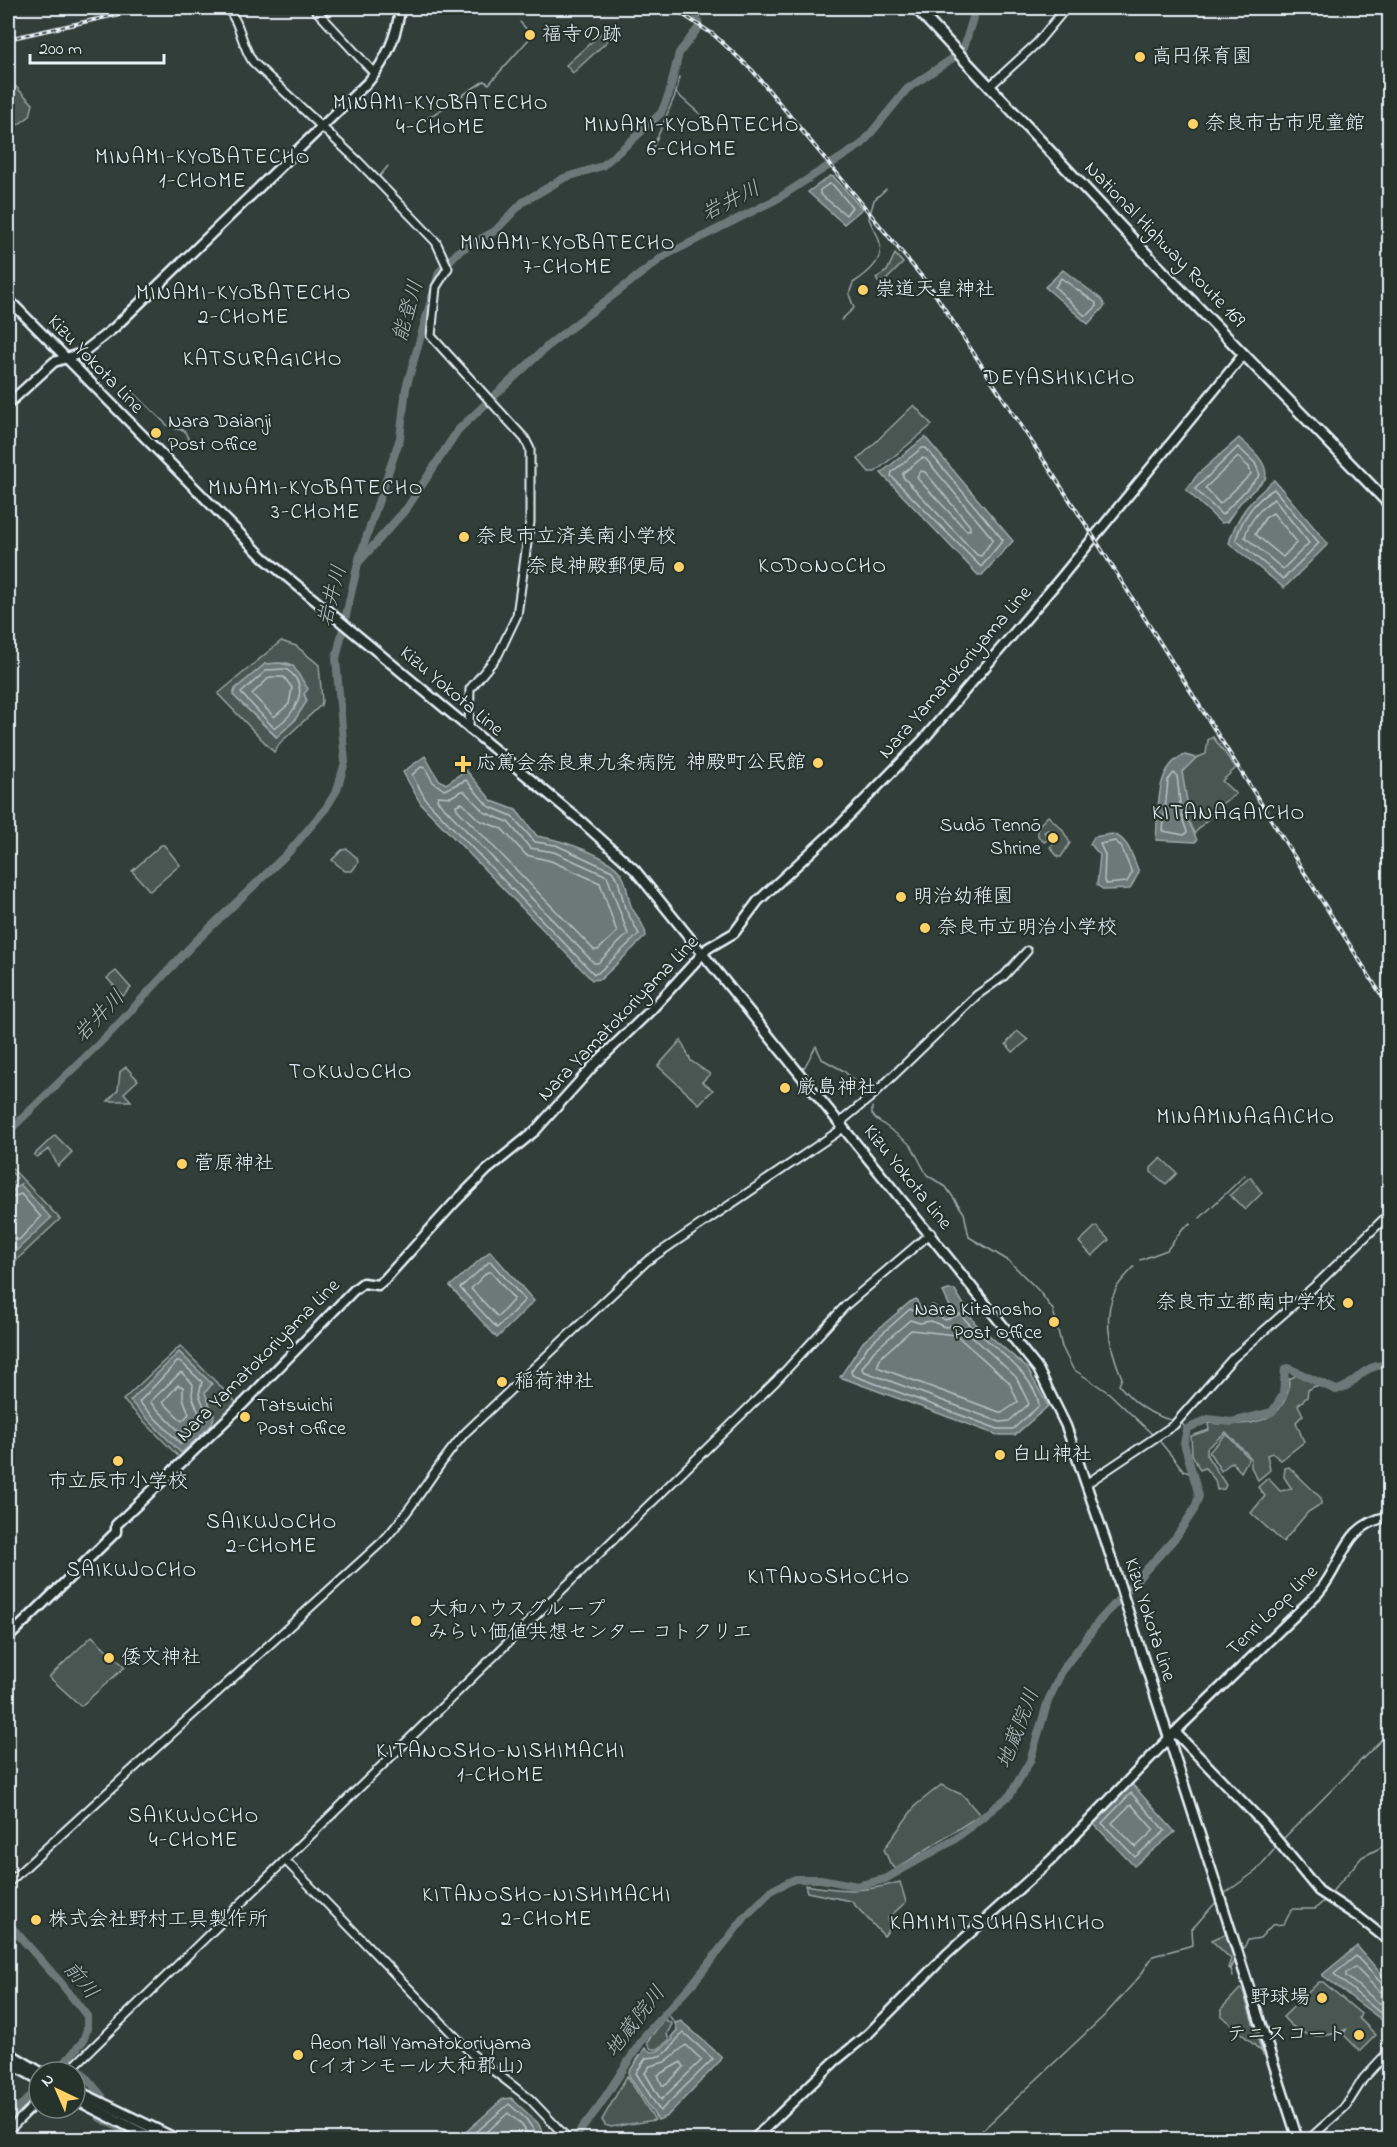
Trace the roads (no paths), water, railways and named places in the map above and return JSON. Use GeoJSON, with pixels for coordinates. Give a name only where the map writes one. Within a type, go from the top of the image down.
{"type":"FeatureCollection","features":[{"type":"Feature","properties":{"kind":"highway","name":"National Highway Route 169"},"geometry":{"type":"LineString","coordinates":[[916,8],[960,57],[1389,505]]}},
{"type":"Feature","properties":{"kind":"highway"},"geometry":{"type":"LineString","coordinates":[[8,2054],[27,2067]]}},
{"type":"Feature","properties":{"kind":"highway"},"geometry":{"type":"LineString","coordinates":[[8,2062],[27,2071]]}},
{"type":"Feature","properties":{"kind":"highway"},"geometry":{"type":"LineString","coordinates":[[87,2096],[178,2139]]}},
{"type":"Feature","properties":{"kind":"highway"},"geometry":{"type":"LineString","coordinates":[[87,2105],[156,2139]]}},
{"type":"Feature","properties":{"kind":"main road"},"geometry":{"type":"LineString","coordinates":[[8,404],[50,365],[82,353],[114,328],[375,74],[394,38],[400,8]]}},
{"type":"Feature","properties":{"kind":"main road","name":"Kizu Yokota Line"},"geometry":{"type":"LineString","coordinates":[[8,299],[64,359],[254,548],[620,855],[930,1233],[1038,1369],[1066,1426],[1173,1735],[1221,1898],[1298,2139]]}},
{"type":"Feature","properties":{"kind":"main road","name":"Nara Yamatokoriyama Line"},"geometry":{"type":"LineString","coordinates":[[8,1638],[116,1532],[116,1525],[240,1406],[354,1290],[363,1283],[378,1285],[385,1279],[455,1202],[488,1170],[535,1131],[595,1064],[651,1010],[703,954],[712,945],[734,933],[758,901],[845,820],[923,740],[1052,589],[1244,354]]}},
{"type":"Feature","properties":{"kind":"main road","name":"Tenri Loop Line"},"geometry":{"type":"LineString","coordinates":[[753,2139],[834,2062],[868,2034],[947,1954],[1051,1860],[1173,1735],[1318,1593],[1331,1578],[1350,1537],[1377,1518],[1389,1516]]}},
{"type":"Feature","properties":{"kind":"main road"},"geometry":{"type":"LineString","coordinates":[[1173,1735],[1279,1842],[1319,1891],[1360,1918],[1389,1942]]}},
{"type":"Feature","properties":{"kind":"street"},"geometry":{"type":"LineString","coordinates":[[227,8],[234,16],[247,53],[253,62],[322,127],[436,242],[446,265],[436,287],[431,336],[525,439],[530,448],[530,522],[517,615],[492,664],[470,689],[469,729]]}},
{"type":"Feature","properties":{"kind":"street"},"geometry":{"type":"LineString","coordinates":[[314,8],[375,74]]}},
{"type":"Feature","properties":{"kind":"street"},"geometry":{"type":"LineString","coordinates":[[989,87],[1037,43],[1066,8]]}},
{"type":"Feature","properties":{"kind":"street"},"geometry":{"type":"LineString","coordinates":[[8,1883],[383,1541],[408,1512],[456,1443],[626,1280],[655,1255],[839,1131],[844,1119],[872,1096],[976,995],[1004,976],[1027,951]]}},
{"type":"Feature","properties":{"kind":"street"},"geometry":{"type":"LineString","coordinates":[[1086,1484],[1174,1425],[1233,1358],[1316,1285],[1389,1214]]}},
{"type":"Feature","properties":{"kind":"street"},"geometry":{"type":"LineString","coordinates":[[80,2060],[776,1381],[835,1315],[930,1233]]}},
{"type":"Feature","properties":{"kind":"street"},"geometry":{"type":"LineString","coordinates":[[285,1860],[472,2054],[530,2099],[568,2139]]}},
{"type":"Feature","properties":{"kind":"street"},"geometry":{"type":"LineString","coordinates":[[1308,2139],[1346,2106],[1363,2079],[1389,2050]]}},
{"type":"Feature","properties":{"kind":"street"},"geometry":{"type":"LineString","coordinates":[[8,2131],[27,2112]]}},
{"type":"Feature","properties":{"kind":"street"},"geometry":{"type":"LineString","coordinates":[[762,2130],[771,2139]]}},
{"type":"Feature","properties":{"kind":"water"},"geometry":{"type":"Polygon","coordinates":[[[830,176],[834,177],[862,209],[844,224],[808,192],[830,176]]]}},
{"type":"Feature","properties":{"kind":"water"},"geometry":{"type":"Polygon","coordinates":[[[1063,270],[1101,299],[1105,306],[1088,324],[1045,287],[1063,270]]]}},
{"type":"Feature","properties":{"kind":"water"},"geometry":{"type":"Polygon","coordinates":[[[925,437],[1013,541],[982,575],[978,575],[881,473],[925,437]]]}},
{"type":"Feature","properties":{"kind":"water"},"geometry":{"type":"Polygon","coordinates":[[[1239,438],[1262,462],[1265,467],[1265,479],[1240,503],[1227,522],[1221,523],[1186,490],[1198,474],[1239,438]]]}},
{"type":"Feature","properties":{"kind":"water"},"geometry":{"type":"Polygon","coordinates":[[[1274,480],[1328,544],[1284,588],[1229,543],[1236,524],[1246,508],[1274,480]]]}},
{"type":"Feature","properties":{"kind":"water"},"geometry":{"type":"Polygon","coordinates":[[[279,663],[293,666],[308,689],[304,694],[307,701],[294,721],[277,737],[233,695],[235,689],[265,664],[279,663]]]}},
{"type":"Feature","properties":{"kind":"water"},"geometry":{"type":"Polygon","coordinates":[[[1185,755],[1196,758],[1182,772],[1188,807],[1185,813],[1197,840],[1195,842],[1156,840],[1158,804],[1163,779],[1175,761],[1185,755]]]}},
{"type":"Feature","properties":{"kind":"water"},"geometry":{"type":"Polygon","coordinates":[[[425,756],[438,779],[446,784],[466,770],[492,801],[516,810],[537,836],[559,841],[597,855],[617,869],[625,881],[630,904],[643,925],[646,936],[601,979],[592,980],[421,804],[403,772],[425,756]]]}},
{"type":"Feature","properties":{"kind":"water"},"geometry":{"type":"Polygon","coordinates":[[[1112,834],[1118,836],[1126,844],[1139,872],[1130,889],[1104,890],[1097,885],[1100,855],[1090,844],[1094,837],[1112,834]]]}},
{"type":"Feature","properties":{"kind":"water"},"geometry":{"type":"Polygon","coordinates":[[[20,1184],[51,1218],[17,1250],[8,1240],[8,1195],[20,1184]]]}},
{"type":"Feature","properties":{"kind":"water"},"geometry":{"type":"Polygon","coordinates":[[[490,1251],[534,1301],[497,1338],[450,1286],[490,1251]]]}},
{"type":"Feature","properties":{"kind":"water"},"geometry":{"type":"Polygon","coordinates":[[[955,1290],[975,1323],[1027,1368],[1048,1406],[1015,1435],[997,1435],[840,1377],[863,1342],[910,1302],[916,1299],[921,1309],[933,1305],[946,1314],[952,1311],[943,1292],[955,1290]]]}},
{"type":"Feature","properties":{"kind":"water"},"geometry":{"type":"Polygon","coordinates":[[[179,1352],[212,1384],[205,1393],[214,1417],[211,1426],[181,1453],[130,1401],[179,1352]]]}},
{"type":"Feature","properties":{"kind":"water"},"geometry":{"type":"Polygon","coordinates":[[[1128,1784],[1132,1784],[1175,1832],[1134,1866],[1092,1822],[1128,1784]]]}},
{"type":"Feature","properties":{"kind":"water"},"geometry":{"type":"Polygon","coordinates":[[[1357,1946],[1389,1983],[1389,2013],[1383,2021],[1322,1975],[1357,1946]]]}},
{"type":"Feature","properties":{"kind":"water"},"geometry":{"type":"Polygon","coordinates":[[[681,2021],[721,2056],[721,2060],[667,2116],[658,2120],[629,2076],[629,2072],[645,2048],[651,2052],[658,2051],[673,2039],[671,2037],[677,2030],[675,2023],[681,2021]]]}},
{"type":"Feature","properties":{"kind":"water"},"geometry":{"type":"Polygon","coordinates":[[[511,2098],[538,2123],[546,2139],[458,2139],[503,2099],[511,2098]]]}},
{"type":"Feature","properties":{"kind":"waterway"},"geometry":{"type":"LineString","coordinates":[[532,11],[535,8]]}},
{"type":"Feature","properties":{"kind":"waterway","name":"能登川"},"geometry":{"type":"LineString","coordinates":[[359,559],[400,438],[406,388],[439,272],[459,251],[495,231],[523,202],[564,178],[602,166],[661,113],[669,94],[679,53],[699,27],[695,8]]}},
{"type":"Feature","properties":{"kind":"waterway","name":"岩井川"},"geometry":{"type":"LineString","coordinates":[[8,1132],[111,1032],[193,944],[289,852],[326,808],[337,790],[345,762],[336,659],[358,563],[407,508],[458,430],[551,343],[664,256],[777,199],[862,144],[907,89],[953,58],[964,47],[976,8]]}},
{"type":"Feature","properties":{"kind":"waterway"},"geometry":{"type":"LineString","coordinates":[[422,122],[484,81],[489,84],[529,39],[529,32],[520,22]]}},
{"type":"Feature","properties":{"kind":"waterway"},"geometry":{"type":"LineString","coordinates":[[679,77],[676,93],[717,129]]}},
{"type":"Feature","properties":{"kind":"waterway"},"geometry":{"type":"LineString","coordinates":[[649,157],[676,93]]}},
{"type":"Feature","properties":{"kind":"waterway"},"geometry":{"type":"LineString","coordinates":[[379,177],[388,166]]}},
{"type":"Feature","properties":{"kind":"waterway"},"geometry":{"type":"LineString","coordinates":[[841,320],[854,308],[849,294],[853,283],[869,271],[878,260],[879,240],[869,218],[874,200],[886,189]]}},
{"type":"Feature","properties":{"kind":"waterway"},"geometry":{"type":"LineString","coordinates":[[133,392],[168,426]]}},
{"type":"Feature","properties":{"kind":"waterway"},"geometry":{"type":"LineString","coordinates":[[176,429],[184,430],[189,440]]}},
{"type":"Feature","properties":{"kind":"waterway"},"geometry":{"type":"LineString","coordinates":[[804,1068],[816,1046],[822,1059],[844,1071],[868,1095]]}},
{"type":"Feature","properties":{"kind":"waterway"},"geometry":{"type":"LineString","coordinates":[[872,1107],[872,1114],[875,1118],[911,1145],[927,1175],[946,1187],[964,1213],[969,1237],[1009,1261],[1039,1291],[1053,1310],[1062,1347],[1073,1369],[1109,1393],[1153,1435]]}},
{"type":"Feature","properties":{"kind":"waterway"},"geometry":{"type":"LineString","coordinates":[[1200,1218],[1245,1175]]}},
{"type":"Feature","properties":{"kind":"waterway"},"geometry":{"type":"LineString","coordinates":[[1140,1260],[1167,1250],[1183,1228],[1191,1224]]}},
{"type":"Feature","properties":{"kind":"waterway"},"geometry":{"type":"LineString","coordinates":[[1134,1267],[1116,1289],[1109,1311],[1111,1346],[1122,1378],[1119,1385],[1142,1407],[1171,1420]]}},
{"type":"Feature","properties":{"kind":"waterway","name":"地蔵院川"},"geometry":{"type":"LineString","coordinates":[[573,2140],[600,2105],[646,2034],[694,1982],[745,1917],[772,1890],[795,1879],[821,1879],[857,1886],[885,1879],[954,1840],[1010,1795],[1030,1761],[1048,1701],[1063,1669],[1100,1620],[1176,1537],[1194,1510],[1199,1496],[1184,1443],[1187,1429],[1208,1419],[1232,1422],[1272,1412],[1283,1395],[1285,1369],[1288,1368],[1336,1390],[1348,1385],[1368,1369],[1383,1365],[1390,1356]]}},
{"type":"Feature","properties":{"kind":"waterway"},"geometry":{"type":"LineString","coordinates":[[1181,1423],[1187,1429]]}},
{"type":"Feature","properties":{"kind":"waterway"},"geometry":{"type":"LineString","coordinates":[[1157,1438],[1184,1471],[1194,1475]]}},
{"type":"Feature","properties":{"kind":"waterway"},"geometry":{"type":"LineString","coordinates":[[1283,1839],[1390,1731]]}},
{"type":"Feature","properties":{"kind":"waterway"},"geometry":{"type":"LineString","coordinates":[[1330,1894],[1362,1857],[1390,1843]]}},
{"type":"Feature","properties":{"kind":"waterway"},"geometry":{"type":"LineString","coordinates":[[1224,1894],[1256,1871],[1278,1845]]}},
{"type":"Feature","properties":{"kind":"waterway"},"geometry":{"type":"LineString","coordinates":[[972,2140],[1104,2016],[1140,1976],[1153,1956],[1193,1945],[1192,1929],[1218,1900]]}},
{"type":"Feature","properties":{"kind":"waterway"},"geometry":{"type":"LineString","coordinates":[[1242,1951],[1248,1940],[1260,1938],[1272,1925],[1284,1924],[1292,1909],[1315,1909],[1325,1900]]}},
{"type":"Feature","properties":{"kind":"waterway","name":"前川"},"geometry":{"type":"LineString","coordinates":[[8,1923],[87,2016],[87,2029],[83,2041],[67,2060]]}},
{"type":"Feature","properties":{"kind":"waterway"},"geometry":{"type":"LineString","coordinates":[[1233,1977],[1231,1969],[1234,1963]]}},
{"type":"Feature","properties":{"kind":"waterway"},"geometry":{"type":"LineString","coordinates":[[1244,1991],[1263,2055]]}},
{"type":"Feature","properties":{"kind":"waterway"},"geometry":{"type":"LineString","coordinates":[[666,2012],[675,2023]]}},
{"type":"Feature","properties":{"kind":"waterway","name":"前川"},"geometry":{"type":"LineString","coordinates":[[87,2078],[102,2096]]}},
{"type":"Feature","properties":{"kind":"waterway"},"geometry":{"type":"LineString","coordinates":[[8,2118],[27,2100]]}},
{"type":"Feature","properties":{"kind":"waterway","name":"前川"},"geometry":{"type":"LineString","coordinates":[[100,2118],[143,2140]]}},
{"type":"Feature","properties":{"kind":"railway"},"geometry":{"type":"LineString","coordinates":[[8,39],[147,8]]}},
{"type":"Feature","properties":{"kind":"railway"},"geometry":{"type":"LineString","coordinates":[[673,8],[714,35],[753,71],[931,288],[1090,531],[1390,1009]]}},
{"type":"Feature","properties":{"kind":"place","name":"福寺の跡"},"geometry":{"type":"Point","coordinates":[530,35]}},
{"type":"Feature","properties":{"kind":"place","name":"高円保育園"},"geometry":{"type":"Point","coordinates":[1140,57]}},
{"type":"Feature","properties":{"kind":"place","name":"奈良市古市児童館"},"geometry":{"type":"Point","coordinates":[1193,124]}},
{"type":"Feature","properties":{"kind":"place","name":"崇道天皇神社"},"geometry":{"type":"Point","coordinates":[863,290]}},
{"type":"Feature","properties":{"kind":"place","name":"Nara Daianji Post Office"},"geometry":{"type":"Point","coordinates":[156,433]}},
{"type":"Feature","properties":{"kind":"place","name":"奈良市立済美南小学校"},"geometry":{"type":"Point","coordinates":[464,537]}},
{"type":"Feature","properties":{"kind":"place","name":"奈良神殿郵便局"},"geometry":{"type":"Point","coordinates":[679,567]}},
{"type":"Feature","properties":{"kind":"place","name":"神殿町公民館"},"geometry":{"type":"Point","coordinates":[818,763]}},
{"type":"Feature","properties":{"kind":"place","name":"応篤会奈良東九条病院"},"geometry":{"type":"Point","coordinates":[463,764]}},
{"type":"Feature","properties":{"kind":"place","name":"Sudō Tennō Shrine"},"geometry":{"type":"Point","coordinates":[1053,838]}},
{"type":"Feature","properties":{"kind":"place","name":"明治幼稚園"},"geometry":{"type":"Point","coordinates":[901,897]}},
{"type":"Feature","properties":{"kind":"place","name":"奈良市立明治小学校"},"geometry":{"type":"Point","coordinates":[925,928]}},
{"type":"Feature","properties":{"kind":"place","name":"厳島神社"},"geometry":{"type":"Point","coordinates":[785,1088]}},
{"type":"Feature","properties":{"kind":"place","name":"菅原神社"},"geometry":{"type":"Point","coordinates":[182,1164]}},
{"type":"Feature","properties":{"kind":"place","name":"奈良市立都南中学校"},"geometry":{"type":"Point","coordinates":[1348,1303]}},
{"type":"Feature","properties":{"kind":"place","name":"Nara Kitanosho Post Office"},"geometry":{"type":"Point","coordinates":[1054,1322]}},
{"type":"Feature","properties":{"kind":"place","name":"稲荷神社"},"geometry":{"type":"Point","coordinates":[502,1382]}},
{"type":"Feature","properties":{"kind":"place","name":"Tatsuichi Post Office"},"geometry":{"type":"Point","coordinates":[245,1417]}},
{"type":"Feature","properties":{"kind":"place","name":"白山神社"},"geometry":{"type":"Point","coordinates":[1000,1455]}},
{"type":"Feature","properties":{"kind":"place","name":"市立辰市小学校"},"geometry":{"type":"Point","coordinates":[118,1461]}},
{"type":"Feature","properties":{"kind":"place","name":"大和ハウスグループ みらい価値共想センター コトクリエ"},"geometry":{"type":"Point","coordinates":[416,1621]}},
{"type":"Feature","properties":{"kind":"place","name":"倭文神社"},"geometry":{"type":"Point","coordinates":[109,1658]}},
{"type":"Feature","properties":{"kind":"place","name":"株式会社野村工具製作所"},"geometry":{"type":"Point","coordinates":[36,1920]}},
{"type":"Feature","properties":{"kind":"place","name":"野球場"},"geometry":{"type":"Point","coordinates":[1322,1998]}},
{"type":"Feature","properties":{"kind":"place","name":"テニスコート"},"geometry":{"type":"Point","coordinates":[1359,2035]}},
{"type":"Feature","properties":{"kind":"place","name":"Aeon Mall Yamatokoriyama (イオンモール大和郡山)"},"geometry":{"type":"Point","coordinates":[298,2055]}},
{"type":"Feature","properties":{"kind":"district","name":"MINAMI-KYOBATECHO 4-CHOME"},"geometry":{"type":"Point","coordinates":[441,116]}},
{"type":"Feature","properties":{"kind":"district","name":"MINAMI-KYOBATECHO 6-CHOME"},"geometry":{"type":"Point","coordinates":[692,138]}},
{"type":"Feature","properties":{"kind":"district","name":"MINAMI-KYOBATECHO 1-CHOME"},"geometry":{"type":"Point","coordinates":[203,170]}},
{"type":"Feature","properties":{"kind":"district","name":"MINAMI-KYOBATECHO 7-CHOME"},"geometry":{"type":"Point","coordinates":[568,256]}},
{"type":"Feature","properties":{"kind":"district","name":"MINAMI-KYOBATECHO 2-CHOME"},"geometry":{"type":"Point","coordinates":[244,306]}},
{"type":"Feature","properties":{"kind":"district","name":"KATSURAGICHO"},"geometry":{"type":"Point","coordinates":[263,360]}},
{"type":"Feature","properties":{"kind":"district","name":"DEYASHIKICHO"},"geometry":{"type":"Point","coordinates":[1060,379]}},
{"type":"Feature","properties":{"kind":"district","name":"MINAMI-KYOBATECHO 3-CHOME"},"geometry":{"type":"Point","coordinates":[316,501]}},
{"type":"Feature","properties":{"kind":"district","name":"KODONOCHO"},"geometry":{"type":"Point","coordinates":[823,567]}},
{"type":"Feature","properties":{"kind":"district","name":"KITANAGAICHO"},"geometry":{"type":"Point","coordinates":[1229,814]}},
{"type":"Feature","properties":{"kind":"district","name":"TOKUJOCHO"},"geometry":{"type":"Point","coordinates":[351,1073]}},
{"type":"Feature","properties":{"kind":"district","name":"MINAMINAGAICHO"},"geometry":{"type":"Point","coordinates":[1246,1118]}},
{"type":"Feature","properties":{"kind":"district","name":"SAIKUJOCHO 2-CHOME"},"geometry":{"type":"Point","coordinates":[272,1535]}},
{"type":"Feature","properties":{"kind":"district","name":"SAIKUJOCHO"},"geometry":{"type":"Point","coordinates":[132,1571]}},
{"type":"Feature","properties":{"kind":"district","name":"KITANOSHOCHO"},"geometry":{"type":"Point","coordinates":[829,1578]}},
{"type":"Feature","properties":{"kind":"district","name":"KITANOSHO-NISHIMACHI 1-CHOME"},"geometry":{"type":"Point","coordinates":[501,1764]}},
{"type":"Feature","properties":{"kind":"district","name":"SAIKUJOCHO 4-CHOME"},"geometry":{"type":"Point","coordinates":[194,1829]}},
{"type":"Feature","properties":{"kind":"district","name":"KITANOSHO-NISHIMACHI 2-CHOME"},"geometry":{"type":"Point","coordinates":[547,1908]}},
{"type":"Feature","properties":{"kind":"district","name":"KAMIMITSUHASHICHO"},"geometry":{"type":"Point","coordinates":[998,1924]}}]}
